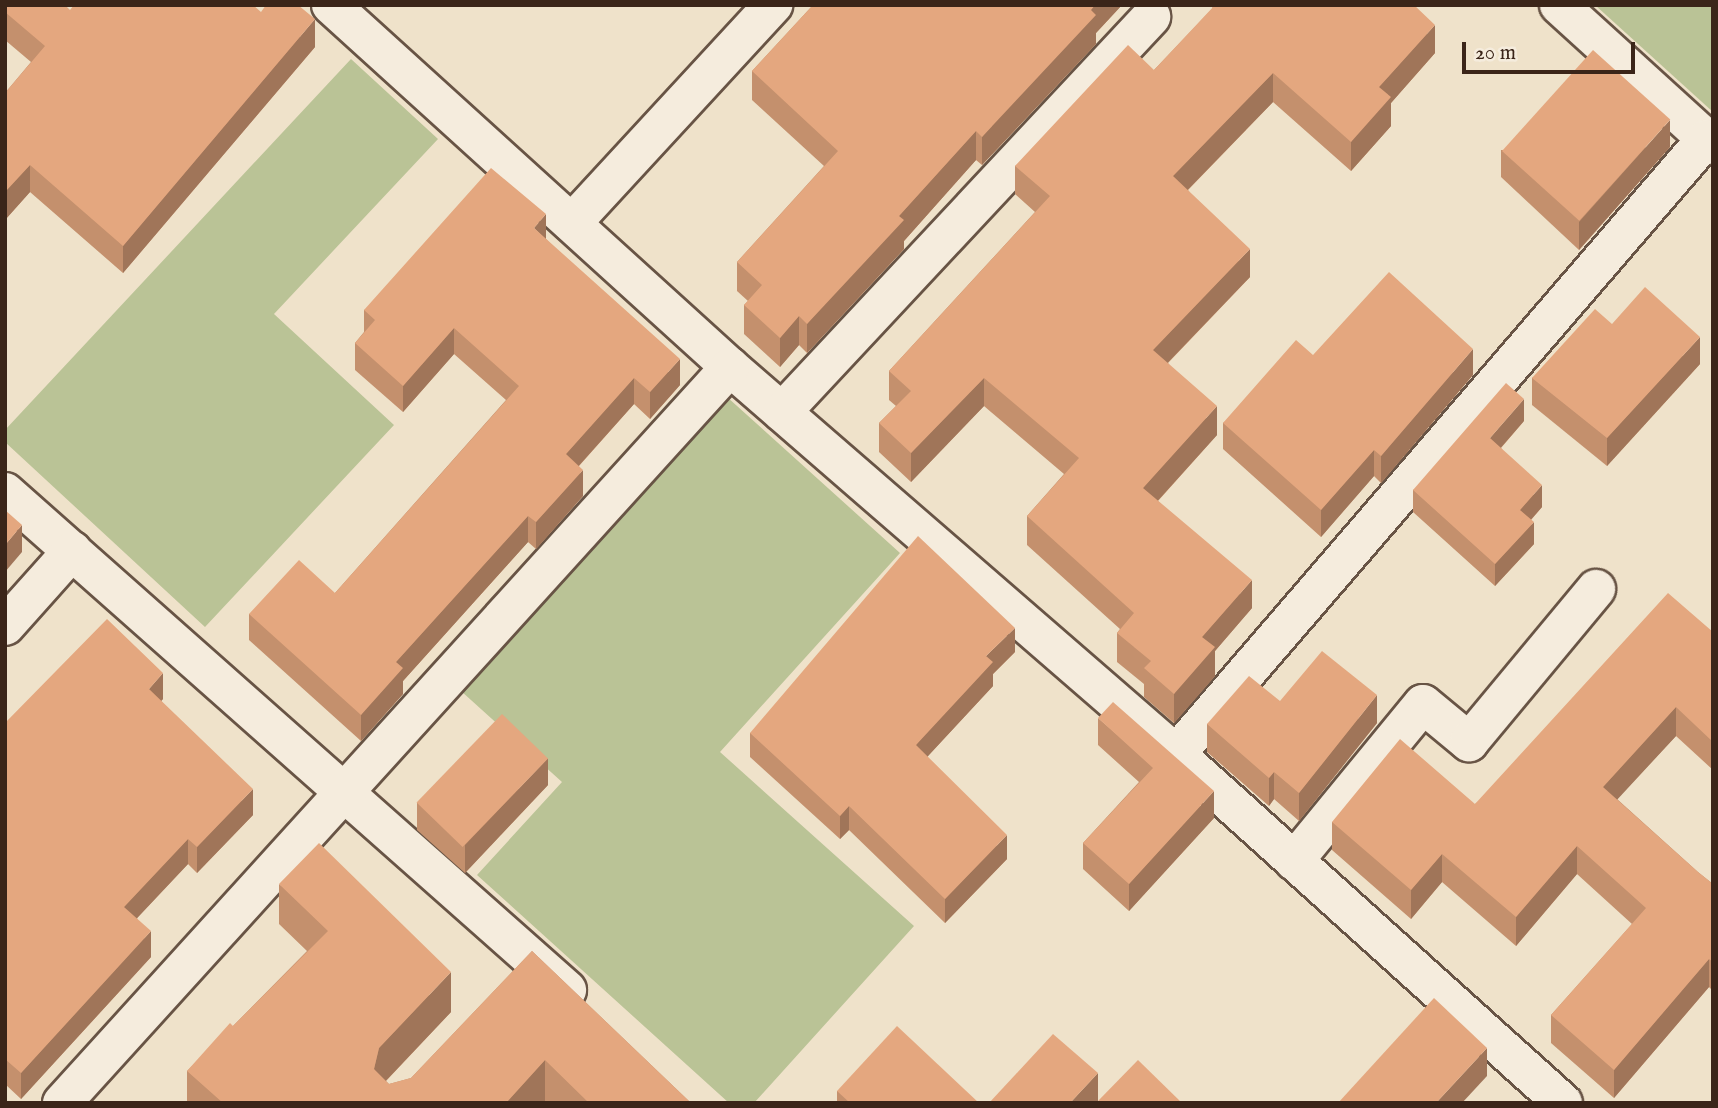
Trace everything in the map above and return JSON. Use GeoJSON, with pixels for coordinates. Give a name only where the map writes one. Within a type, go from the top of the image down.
{"type":"FeatureCollection","features":[{"type":"Feature","properties":{"kind":"street"},"geometry":{"type":"LineString","coordinates":[[331,5],[730,367],[1176,754],[1553,1099]]}},
{"type":"Feature","properties":{"kind":"street"},"geometry":{"type":"LineString","coordinates":[[572,223],[773,5]]}},
{"type":"Feature","properties":{"kind":"street"},"geometry":{"type":"LineString","coordinates":[[1176,754],[1709,142],[1559,5]]}},
{"type":"Feature","properties":{"kind":"street"},"geometry":{"type":"LineString","coordinates":[[782,412],[1151,17]]}},
{"type":"Feature","properties":{"kind":"street"},"geometry":{"type":"LineString","coordinates":[[62,1103],[730,367]]}},
{"type":"Feature","properties":{"kind":"street"},"geometry":{"type":"LineString","coordinates":[[5,492],[592,1013]]}},
{"type":"Feature","properties":{"kind":"street"},"geometry":{"type":"LineString","coordinates":[[5,626],[72,551]]}},
{"type":"Feature","properties":{"kind":"street"},"geometry":{"type":"LineString","coordinates":[[1294,861],[1423,704],[1469,743],[1596,590]]}},
{"type":"Feature","properties":{"kind":"street"},"geometry":{"type":"LineString","coordinates":[[505,988],[532,959]]}},
{"type":"Feature","properties":{"kind":"green space"},"geometry":{"type":"Polygon","coordinates":[[[1595,5],[1713,5],[1713,112],[1595,5]]]}},
{"type":"Feature","properties":{"kind":"green space"},"geometry":{"type":"Polygon","coordinates":[[[351,59],[438,139],[274,314],[394,425],[205,627],[5,442],[5,430],[351,59]]]}},
{"type":"Feature","properties":{"kind":"green space"},"geometry":{"type":"Polygon","coordinates":[[[727,397],[900,553],[720,752],[914,926],[754,1103],[729,1103],[477,875],[562,782],[461,691],[727,397]]]}},
{"type":"Feature","properties":{"kind":"building"},"geometry":{"type":"Polygon","coordinates":[[[5,5],[65,5],[70,10],[74,5],[253,5],[261,12],[266,5],[298,5],[315,19],[123,246],[30,165],[5,192],[5,93],[45,46],[5,12],[5,5]]]}},
{"type":"Feature","properties":{"kind":"building"},"geometry":{"type":"Polygon","coordinates":[[[813,5],[1095,5],[1091,10],[1096,15],[982,137],[976,131],[899,216],[904,220],[807,324],[799,316],[780,338],[744,305],[762,285],[737,262],[838,151],[752,71],[813,5]]]}},
{"type":"Feature","properties":{"kind":"building"},"geometry":{"type":"Polygon","coordinates":[[[1215,5],[1414,5],[1435,25],[1379,87],[1391,97],[1351,142],[1273,73],[1173,176],[1250,249],[1153,350],[1217,406],[1143,488],[1252,580],[1202,637],[1215,647],[1174,694],[1144,668],[1151,661],[1117,633],[1134,613],[1027,516],[1079,458],[984,378],[911,453],[879,423],[911,391],[889,371],[1050,196],[1015,166],[1128,45],[1154,70],[1215,5]]]}},
{"type":"Feature","properties":{"kind":"building"},"geometry":{"type":"Polygon","coordinates":[[[1593,50],[1670,120],[1579,221],[1502,151],[1593,50]]]}},
{"type":"Feature","properties":{"kind":"building"},"geometry":{"type":"Polygon","coordinates":[[[491,168],[546,214],[534,228],[680,359],[650,392],[634,378],[566,454],[583,470],[536,522],[528,516],[396,662],[403,668],[361,715],[249,614],[299,560],[335,593],[519,386],[454,328],[403,386],[355,343],[375,320],[364,310],[491,168]]]}},
{"type":"Feature","properties":{"kind":"building"},"geometry":{"type":"Polygon","coordinates":[[[1389,272],[1473,349],[1381,456],[1374,450],[1321,510],[1223,423],[1296,340],[1313,355],[1389,272]]]}},
{"type":"Feature","properties":{"kind":"building"},"geometry":{"type":"Polygon","coordinates":[[[1645,287],[1700,337],[1607,438],[1532,378],[1595,309],[1612,324],[1645,287]]]}},
{"type":"Feature","properties":{"kind":"building"},"geometry":{"type":"Polygon","coordinates":[[[1506,383],[1524,399],[1490,438],[1542,485],[1520,510],[1534,522],[1495,564],[1413,490],[1506,383]]]}},
{"type":"Feature","properties":{"kind":"building"},"geometry":{"type":"Polygon","coordinates":[[[5,510],[22,525],[5,545],[5,510]]]}},
{"type":"Feature","properties":{"kind":"building"},"geometry":{"type":"Polygon","coordinates":[[[918,536],[1015,628],[986,656],[993,662],[916,745],[1007,835],[945,899],[849,806],[840,816],[750,733],[918,536]]]}},
{"type":"Feature","properties":{"kind":"building"},"geometry":{"type":"Polygon","coordinates":[[[1668,593],[1713,632],[1713,742],[1676,707],[1603,787],[1713,884],[1713,962],[1709,959],[1614,1070],[1551,1015],[1646,908],[1577,846],[1516,917],[1442,854],[1411,890],[1332,822],[1400,739],[1475,804],[1668,593]]]}},
{"type":"Feature","properties":{"kind":"building"},"geometry":{"type":"Polygon","coordinates":[[[107,619],[163,673],[149,689],[253,789],[197,847],[188,839],[124,907],[151,931],[21,1073],[5,1059],[5,723],[107,619]]]}},
{"type":"Feature","properties":{"kind":"building"},"geometry":{"type":"Polygon","coordinates":[[[1322,651],[1377,695],[1299,793],[1274,772],[1269,778],[1207,724],[1249,676],[1280,701],[1322,651]]]}},
{"type":"Feature","properties":{"kind":"building"},"geometry":{"type":"Polygon","coordinates":[[[1113,702],[1214,791],[1129,884],[1083,843],[1153,768],[1098,718],[1113,702]]]}},
{"type":"Feature","properties":{"kind":"building"},"geometry":{"type":"Polygon","coordinates":[[[502,714],[548,758],[463,847],[417,802],[502,714]]]}},
{"type":"Feature","properties":{"kind":"building"},"geometry":{"type":"Polygon","coordinates":[[[319,843],[451,972],[379,1048],[374,1069],[389,1084],[411,1078],[532,951],[691,1103],[589,1103],[545,1060],[506,1103],[223,1103],[187,1071],[230,1023],[233,1026],[328,931],[279,884],[319,843]]]}},
{"type":"Feature","properties":{"kind":"building"},"geometry":{"type":"Polygon","coordinates":[[[1434,998],[1487,1048],[1436,1103],[1338,1103],[1434,998]]]}},
{"type":"Feature","properties":{"kind":"building"},"geometry":{"type":"Polygon","coordinates":[[[897,1026],[979,1103],[850,1103],[837,1091],[897,1026]]]}},
{"type":"Feature","properties":{"kind":"building"},"geometry":{"type":"Polygon","coordinates":[[[1053,1034],[1098,1073],[1070,1103],[989,1103],[1053,1034]]]}},
{"type":"Feature","properties":{"kind":"building"},"geometry":{"type":"Polygon","coordinates":[[[1138,1060],[1182,1103],[1100,1103],[1098,1101],[1138,1060]]]}}]}
